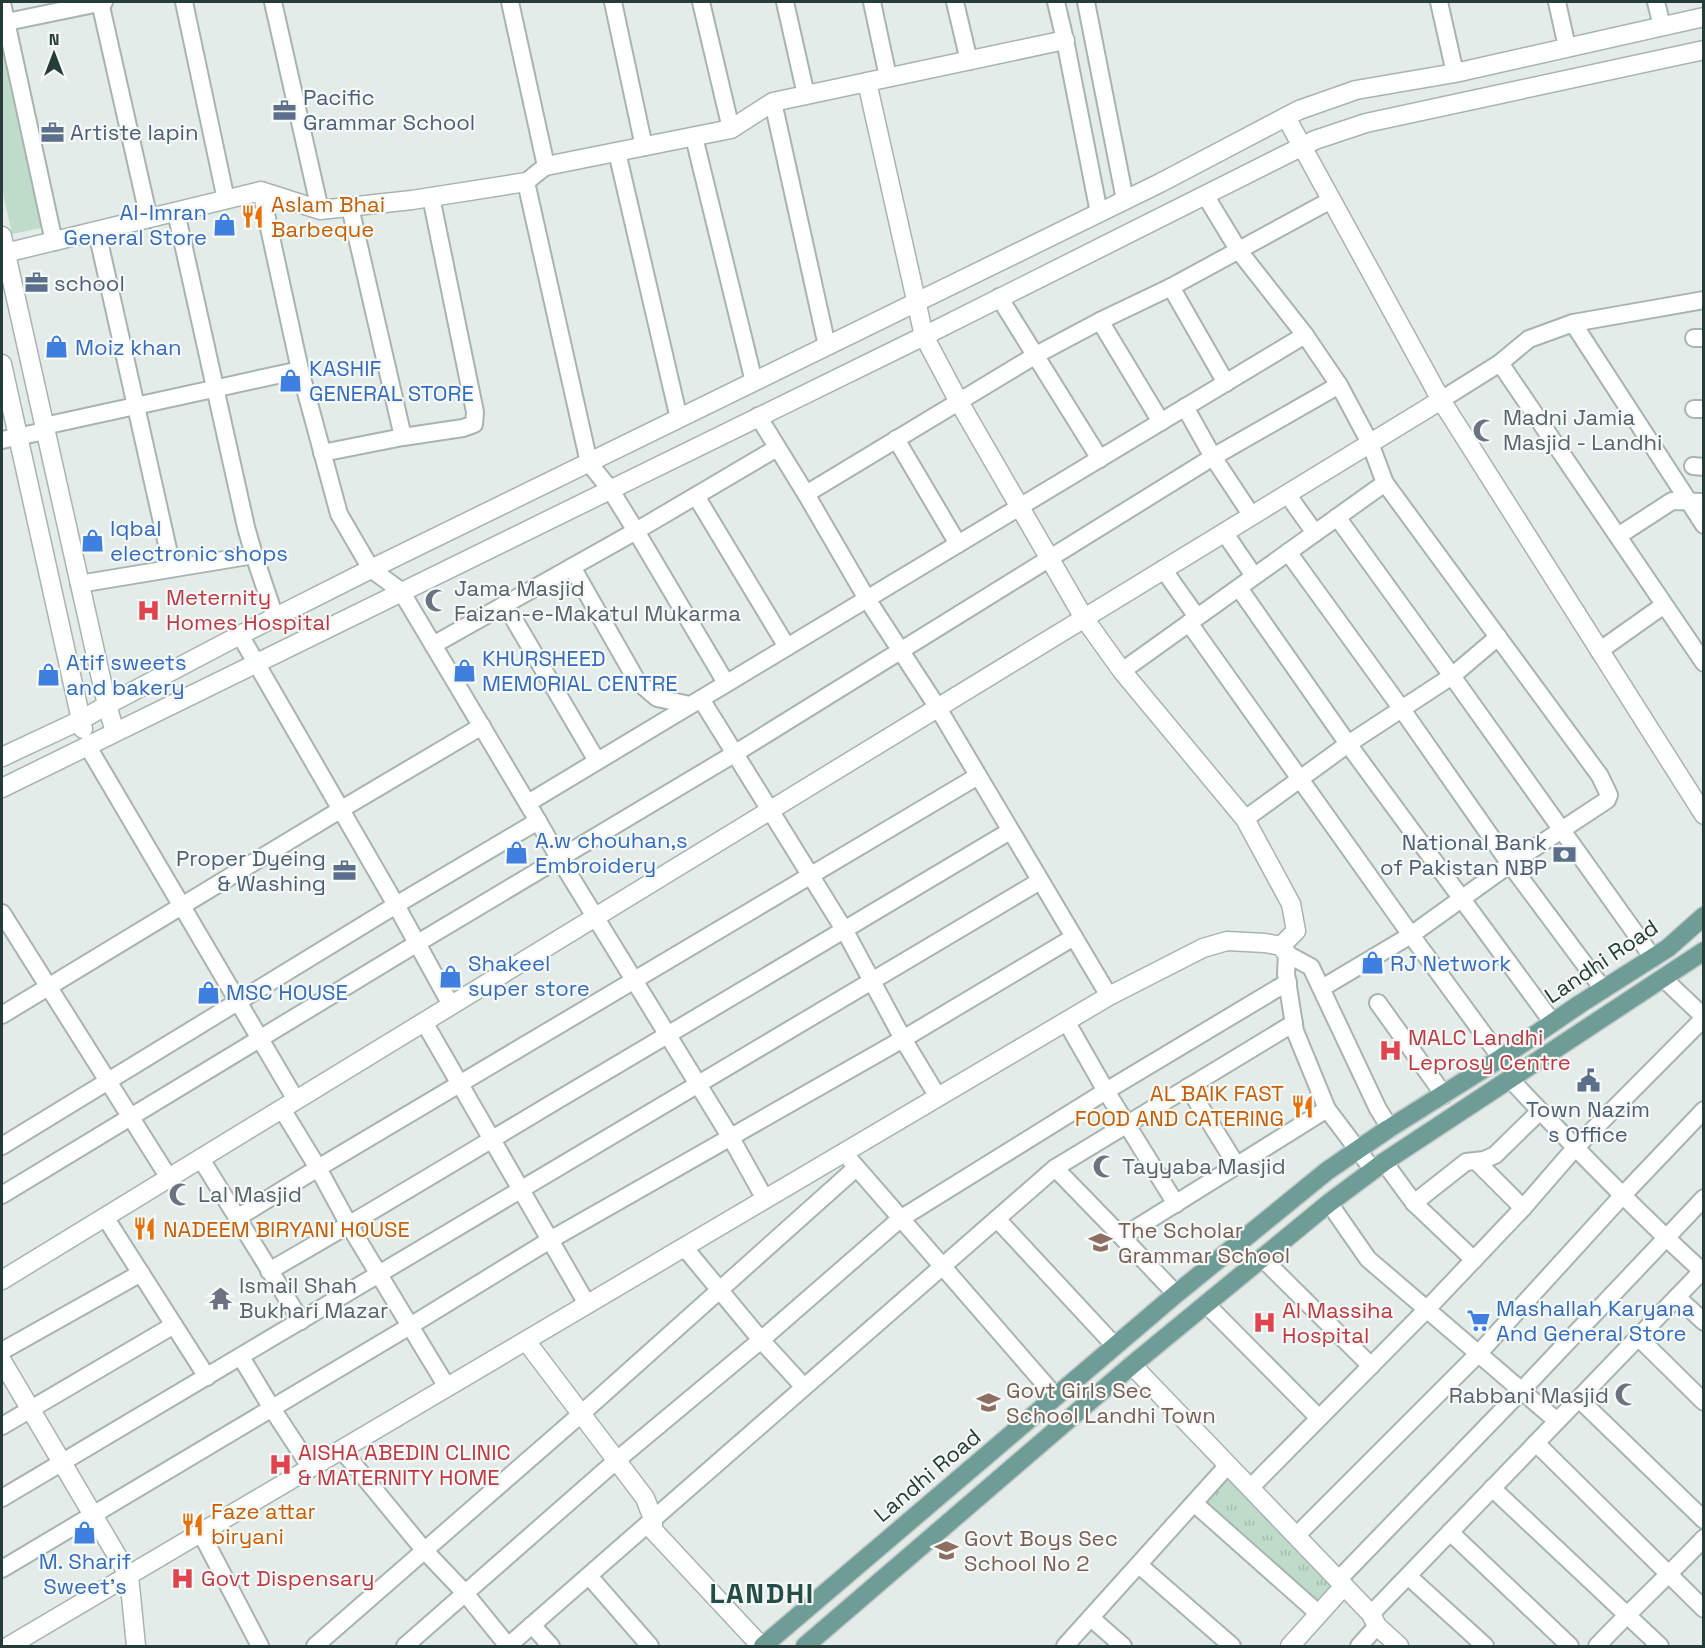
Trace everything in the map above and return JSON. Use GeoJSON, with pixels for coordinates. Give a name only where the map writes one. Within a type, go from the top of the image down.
{"type":"FeatureCollection","features":[{"type":"Feature","properties":{"kind":"main road","name":"Landhi Road"},"geometry":{"type":"LineString","coordinates":[[762,1647],[1176,1294],[1327,1171],[1668,948],[1704,916]]}},
{"type":"Feature","properties":{"kind":"main road"},"geometry":{"type":"LineString","coordinates":[[805,1647],[1132,1365],[1329,1203],[1379,1166],[1704,951]]}},
{"type":"Feature","properties":{"kind":"street"},"geometry":{"type":"LineString","coordinates":[[4,23],[101,2],[149,219]]}},
{"type":"Feature","properties":{"kind":"street"},"geometry":{"type":"LineString","coordinates":[[184,2],[226,200]]}},
{"type":"Feature","properties":{"kind":"street"},"geometry":{"type":"LineString","coordinates":[[273,2],[320,210]]}},
{"type":"Feature","properties":{"kind":"street"},"geometry":{"type":"LineString","coordinates":[[510,2],[546,166]]}},
{"type":"Feature","properties":{"kind":"street"},"geometry":{"type":"LineString","coordinates":[[613,2],[644,147]]}},
{"type":"Feature","properties":{"kind":"street"},"geometry":{"type":"LineString","coordinates":[[701,2],[731,129]]}},
{"type":"Feature","properties":{"kind":"street"},"geometry":{"type":"LineString","coordinates":[[785,2],[806,95]]}},
{"type":"Feature","properties":{"kind":"street"},"geometry":{"type":"LineString","coordinates":[[872,2],[888,77]]}},
{"type":"Feature","properties":{"kind":"street"},"geometry":{"type":"LineString","coordinates":[[956,2],[969,61]]}},
{"type":"Feature","properties":{"kind":"street"},"geometry":{"type":"LineString","coordinates":[[1056,2],[1099,213]]}},
{"type":"Feature","properties":{"kind":"street"},"geometry":{"type":"LineString","coordinates":[[1086,2],[1125,200]]}},
{"type":"Feature","properties":{"kind":"street"},"geometry":{"type":"LineString","coordinates":[[1439,2],[1455,72]]}},
{"type":"Feature","properties":{"kind":"street"},"geometry":{"type":"LineString","coordinates":[[1557,2],[1567,47]]}},
{"type":"Feature","properties":{"kind":"street"},"geometry":{"type":"LineString","coordinates":[[1656,2],[1662,26]]}},
{"type":"Feature","properties":{"kind":"street"},"geometry":{"type":"LineString","coordinates":[[2,3],[4,23],[54,242]]}},
{"type":"Feature","properties":{"kind":"street"},"geometry":{"type":"LineString","coordinates":[[2,757],[81,720],[240,635],[372,569],[1099,213],[1299,110],[1356,90],[1455,72],[1704,17]]}},
{"type":"Feature","properties":{"kind":"street"},"geometry":{"type":"LineString","coordinates":[[115,732],[106,705],[45,429],[7,291],[3,245],[54,242],[261,191],[320,210],[432,197],[526,182],[546,166],[731,129],[773,102],[1065,40]]}},
{"type":"Feature","properties":{"kind":"street"},"geometry":{"type":"LineString","coordinates":[[2,788],[924,336],[1315,140],[1366,123],[1704,50]]}},
{"type":"Feature","properties":{"kind":"street"},"geometry":{"type":"LineString","coordinates":[[867,82],[924,336],[959,402],[1084,618],[1122,671],[1245,819],[1291,904],[1296,931],[1284,950],[1295,1030],[1327,1109],[1357,1150],[1379,1166],[1474,1260]]}},
{"type":"Feature","properties":{"kind":"street"},"geometry":{"type":"LineString","coordinates":[[773,102],[827,346]]}},
{"type":"Feature","properties":{"kind":"street"},"geometry":{"type":"LineString","coordinates":[[1286,117],[1441,400],[1704,815]]}},
{"type":"Feature","properties":{"kind":"street"},"geometry":{"type":"LineString","coordinates":[[694,137],[754,382]]}},
{"type":"Feature","properties":{"kind":"street"},"geometry":{"type":"LineString","coordinates":[[617,152],[679,418]]}},
{"type":"Feature","properties":{"kind":"street"},"geometry":{"type":"LineString","coordinates":[[526,182],[589,463],[610,489],[726,683]]}},
{"type":"Feature","properties":{"kind":"street"},"geometry":{"type":"LineString","coordinates":[[261,191],[300,370],[339,514],[372,569],[401,591],[559,858],[731,1138],[765,1199]]}},
{"type":"Feature","properties":{"kind":"street"},"geometry":{"type":"LineString","coordinates":[[1205,195],[1239,251],[1305,335],[1339,385],[1370,443],[1385,483],[1600,776],[1609,795],[1607,800],[1510,864],[1411,935],[1322,988]]}},
{"type":"Feature","properties":{"kind":"street"},"geometry":{"type":"LineString","coordinates":[[322,453],[464,428],[474,424],[475,412],[432,197]]}},
{"type":"Feature","properties":{"kind":"street"},"geometry":{"type":"LineString","coordinates":[[806,494],[1036,355],[1239,251],[1331,200]]}},
{"type":"Feature","properties":{"kind":"street"},"geometry":{"type":"LineString","coordinates":[[350,207],[403,437]]}},
{"type":"Feature","properties":{"kind":"street"},"geometry":{"type":"LineString","coordinates":[[176,212],[246,527],[276,617]]}},
{"type":"Feature","properties":{"kind":"street"},"geometry":{"type":"LineString","coordinates":[[97,232],[172,567]]}},
{"type":"Feature","properties":{"kind":"street"},"geometry":{"type":"LineString","coordinates":[[1170,287],[1226,382]]}},
{"type":"Feature","properties":{"kind":"street"},"geometry":{"type":"LineString","coordinates":[[999,297],[1100,459]]}},
{"type":"Feature","properties":{"kind":"street"},"geometry":{"type":"LineString","coordinates":[[2,1280],[1441,400],[1500,363],[1529,339],[1573,323],[1704,300]]}},
{"type":"Feature","properties":{"kind":"street"},"geometry":{"type":"LineString","coordinates":[[1100,321],[1161,422]]}},
{"type":"Feature","properties":{"kind":"street"},"geometry":{"type":"LineString","coordinates":[[1573,323],[1696,502],[1704,525]]}},
{"type":"Feature","properties":{"kind":"street"},"geometry":{"type":"LineString","coordinates":[[528,803],[1305,335]]}},
{"type":"Feature","properties":{"kind":"street"},"geometry":{"type":"LineString","coordinates":[[1500,363],[1704,663]]}},
{"type":"Feature","properties":{"kind":"street"},"geometry":{"type":"LineString","coordinates":[[2,364],[10,439],[87,745],[260,1038],[318,1168],[349,1226],[447,1387]]}},
{"type":"Feature","properties":{"kind":"street"},"geometry":{"type":"LineString","coordinates":[[10,439],[136,406],[300,370]]}},
{"type":"Feature","properties":{"kind":"street"},"geometry":{"type":"LineString","coordinates":[[2,1195],[734,754],[1213,457],[1339,385]]}},
{"type":"Feature","properties":{"kind":"street"},"geometry":{"type":"LineString","coordinates":[[1185,407],[1213,457],[1252,516]]}},
{"type":"Feature","properties":{"kind":"street"},"geometry":{"type":"LineString","coordinates":[[758,416],[867,599],[938,708],[1108,996]]}},
{"type":"Feature","properties":{"kind":"street"},"geometry":{"type":"LineString","coordinates":[[896,439],[958,544]]}},
{"type":"Feature","properties":{"kind":"street"},"geometry":{"type":"LineString","coordinates":[[433,645],[636,531],[777,448]]}},
{"type":"Feature","properties":{"kind":"street"},"geometry":{"type":"LineString","coordinates":[[1122,671],[1385,483]]}},
{"type":"Feature","properties":{"kind":"street"},"geometry":{"type":"LineString","coordinates":[[1287,494],[1315,533]]}},
{"type":"Feature","properties":{"kind":"street"},"geometry":{"type":"LineString","coordinates":[[696,496],[787,647]]}},
{"type":"Feature","properties":{"kind":"street"},"geometry":{"type":"LineString","coordinates":[[1618,536],[1672,501],[1696,502]]}},
{"type":"Feature","properties":{"kind":"street"},"geometry":{"type":"LineString","coordinates":[[1337,517],[1653,958]]}},
{"type":"Feature","properties":{"kind":"street"},"geometry":{"type":"LineString","coordinates":[[1224,532],[1254,576]]}},
{"type":"Feature","properties":{"kind":"street"},"geometry":{"type":"LineString","coordinates":[[1288,552],[1510,864],[1603,989]]}},
{"type":"Feature","properties":{"kind":"street"},"geometry":{"type":"LineString","coordinates":[[79,584],[254,555]]}},
{"type":"Feature","properties":{"kind":"street"},"geometry":{"type":"LineString","coordinates":[[572,567],[637,681],[657,698],[695,702],[734,754],[845,931],[903,1039],[938,1097]]}},
{"type":"Feature","properties":{"kind":"street"},"geometry":{"type":"LineString","coordinates":[[1163,569],[1193,620],[1300,779],[1501,1058]]}},
{"type":"Feature","properties":{"kind":"street"},"geometry":{"type":"LineString","coordinates":[[1239,588],[1348,744],[1552,1023]]}},
{"type":"Feature","properties":{"kind":"street"},"geometry":{"type":"LineString","coordinates":[[505,604],[597,761]]}},
{"type":"Feature","properties":{"kind":"street"},"geometry":{"type":"LineString","coordinates":[[1599,651],[1664,605]]}},
{"type":"Feature","properties":{"kind":"street"},"geometry":{"type":"LineString","coordinates":[[240,635],[451,1005]]}},
{"type":"Feature","properties":{"kind":"street"},"geometry":{"type":"LineString","coordinates":[[1245,819],[1348,744],[1452,676],[1498,637]]}},
{"type":"Feature","properties":{"kind":"street"},"geometry":{"type":"LineString","coordinates":[[2,1015],[48,985],[482,726]]}},
{"type":"Feature","properties":{"kind":"street"},"geometry":{"type":"LineString","coordinates":[[237,1218],[978,776]]}},
{"type":"Feature","properties":{"kind":"street"},"geometry":{"type":"LineString","coordinates":[[2,1146],[538,820]]}},
{"type":"Feature","properties":{"kind":"street"},"geometry":{"type":"LineString","coordinates":[[269,1271],[349,1226],[491,1139],[1011,831]]}},
{"type":"Feature","properties":{"kind":"street"},"geometry":{"type":"LineString","coordinates":[[2,1498],[1040,881]]}},
{"type":"Feature","properties":{"kind":"street"},"geometry":{"type":"LineString","coordinates":[[2,913],[169,1178]]}},
{"type":"Feature","properties":{"kind":"street"},"geometry":{"type":"LineString","coordinates":[[2,1569],[550,1240],[903,1039],[1074,937]]}},
{"type":"Feature","properties":{"kind":"street"},"geometry":{"type":"LineString","coordinates":[[9,1647],[1108,996],[1203,948],[1227,942],[1265,943],[1284,950],[1311,967],[1378,1109],[1390,1128]]}},
{"type":"Feature","properties":{"kind":"street"},"geometry":{"type":"LineString","coordinates":[[1250,1488],[1427,1309],[1523,1208],[1575,1148],[1704,1018],[1663,978]]}},
{"type":"Feature","properties":{"kind":"street"},"geometry":{"type":"LineString","coordinates":[[405,1647],[617,1460],[761,1340],[900,1219],[1106,1091],[1288,982]]}},
{"type":"Feature","properties":{"kind":"street"},"geometry":{"type":"LineString","coordinates":[[1378,1003],[1444,1095]]}},
{"type":"Feature","properties":{"kind":"street"},"geometry":{"type":"LineString","coordinates":[[424,1022],[587,1304]]}},
{"type":"Feature","properties":{"kind":"street"},"geometry":{"type":"LineString","coordinates":[[1066,1022],[1176,1204]]}},
{"type":"Feature","properties":{"kind":"street"},"geometry":{"type":"LineString","coordinates":[[342,1450],[424,1550],[465,1593],[508,1646],[1055,1168],[1294,1023]]}},
{"type":"Feature","properties":{"kind":"street"},"geometry":{"type":"LineString","coordinates":[[1359,1647],[1374,1620],[1408,1576],[1703,1270],[1666,1238],[1575,1148],[1510,1079]]}},
{"type":"Feature","properties":{"kind":"street"},"geometry":{"type":"LineString","coordinates":[[1188,1087],[1237,1166]]}},
{"type":"Feature","properties":{"kind":"street"},"geometry":{"type":"LineString","coordinates":[[1122,1237],[1327,1109]]}},
{"type":"Feature","properties":{"kind":"street"},"geometry":{"type":"LineString","coordinates":[[1296,1536],[1479,1353],[1704,1110]]}},
{"type":"Feature","properties":{"kind":"street"},"geometry":{"type":"LineString","coordinates":[[1414,1203],[1466,1162],[1484,1160],[1495,1155],[1540,1111]]}},
{"type":"Feature","properties":{"kind":"street"},"geometry":{"type":"LineString","coordinates":[[846,1152],[856,1168],[1056,1397]]}},
{"type":"Feature","properties":{"kind":"street"},"geometry":{"type":"LineString","coordinates":[[201,1159],[302,1321]]}},
{"type":"Feature","properties":{"kind":"street"},"geometry":{"type":"LineString","coordinates":[[1476,1161],[1523,1208]]}},
{"type":"Feature","properties":{"kind":"street"},"geometry":{"type":"LineString","coordinates":[[315,1647],[581,1414],[856,1168]]}},
{"type":"Feature","properties":{"kind":"street"},"geometry":{"type":"LineString","coordinates":[[1055,1168],[1176,1294]]}},
{"type":"Feature","properties":{"kind":"street"},"geometry":{"type":"LineString","coordinates":[[1290,1647],[1319,1614],[1341,1583],[1704,1198]]}},
{"type":"Feature","properties":{"kind":"street"},"geometry":{"type":"LineString","coordinates":[[1329,1203],[1368,1259],[1557,1421]]}},
{"type":"Feature","properties":{"kind":"street"},"geometry":{"type":"LineString","coordinates":[[105,1217],[207,1377]]}},
{"type":"Feature","properties":{"kind":"street"},"geometry":{"type":"LineString","coordinates":[[997,1219],[1115,1346]]}},
{"type":"Feature","properties":{"kind":"street"},"geometry":{"type":"LineString","coordinates":[[684,1247],[761,1340],[804,1387]]}},
{"type":"Feature","properties":{"kind":"street"},"geometry":{"type":"LineString","coordinates":[[1262,1258],[1371,1366]]}},
{"type":"Feature","properties":{"kind":"street"},"geometry":{"type":"LineString","coordinates":[[2,1351],[141,1273]]}},
{"type":"Feature","properties":{"kind":"street"},"geometry":{"type":"LineString","coordinates":[[1677,1297],[1704,1322]]}},
{"type":"Feature","properties":{"kind":"street"},"geometry":{"type":"LineString","coordinates":[[1206,1304],[1319,1418]]}},
{"type":"Feature","properties":{"kind":"street"},"geometry":{"type":"LineString","coordinates":[[2,1426],[174,1325]]}},
{"type":"Feature","properties":{"kind":"street"},"geometry":{"type":"LineString","coordinates":[[1638,1337],[1704,1402]]}},
{"type":"Feature","properties":{"kind":"street"},"geometry":{"type":"LineString","coordinates":[[526,1341],[645,1498],[654,1519],[654,1530],[762,1647]]}},
{"type":"Feature","properties":{"kind":"street"},"geometry":{"type":"LineString","coordinates":[[241,1357],[311,1468]]}},
{"type":"Feature","properties":{"kind":"street"},"geometry":{"type":"LineString","coordinates":[[2,1361],[129,1576],[136,1647]]}},
{"type":"Feature","properties":{"kind":"street"},"geometry":{"type":"LineString","coordinates":[[1132,1365],[1341,1583],[1399,1647]]}},
{"type":"Feature","properties":{"kind":"street"},"geometry":{"type":"LineString","coordinates":[[1578,1399],[1704,1520]]}},
{"type":"Feature","properties":{"kind":"street"},"geometry":{"type":"LineString","coordinates":[[1536,1443],[1704,1609]]}},
{"type":"Feature","properties":{"kind":"street"},"geometry":{"type":"LineString","coordinates":[[1065,1647],[1228,1465]]}},
{"type":"Feature","properties":{"kind":"street"},"geometry":{"type":"LineString","coordinates":[[1492,1488],[1660,1647]]}},
{"type":"Feature","properties":{"kind":"street"},"geometry":{"type":"LineString","coordinates":[[1194,1503],[1319,1614]]}},
{"type":"Feature","properties":{"kind":"street"},"geometry":{"type":"LineString","coordinates":[[1450,1532],[1570,1647]]}},
{"type":"Feature","properties":{"kind":"street"},"geometry":{"type":"LineString","coordinates":[[201,1533],[260,1647]]}},
{"type":"Feature","properties":{"kind":"street"},"geometry":{"type":"LineString","coordinates":[[1598,1647],[1704,1538]]}},
{"type":"Feature","properties":{"kind":"street"},"geometry":{"type":"LineString","coordinates":[[1138,1565],[1232,1647]]}},
{"type":"Feature","properties":{"kind":"street"},"geometry":{"type":"LineString","coordinates":[[589,1576],[650,1647]]}},
{"type":"Feature","properties":{"kind":"street"},"geometry":{"type":"LineString","coordinates":[[1408,1576],[1485,1647]]}},
{"type":"Feature","properties":{"kind":"street"},"geometry":{"type":"LineString","coordinates":[[1091,1618],[1123,1647]]}},
{"type":"Feature","properties":{"kind":"street"},"geometry":{"type":"LineString","coordinates":[[532,1625],[551,1647]]}},
{"type":"Feature","properties":{"kind":"green space"},"geometry":{"type":"Polygon","coordinates":[[[2,37],[45,227],[12,234],[2,189],[2,37]]]}},
{"type":"Feature","properties":{"kind":"green space"},"geometry":{"type":"Polygon","coordinates":[[[1228,1465],[1344,1586],[1319,1614],[1194,1503],[1228,1465]]]}},
{"type":"Feature","properties":{"kind":"place","name":"Pacific Grammar School"},"geometry":{"type":"Point","coordinates":[285,110]}},
{"type":"Feature","properties":{"kind":"place","name":"Artiste lapin"},"geometry":{"type":"Point","coordinates":[52,132]}},
{"type":"Feature","properties":{"kind":"place","name":"Aslam Bhai Barbeque"},"geometry":{"type":"Point","coordinates":[253,217]}},
{"type":"Feature","properties":{"kind":"place","name":"Al-Imran General Store"},"geometry":{"type":"Point","coordinates":[225,225]}},
{"type":"Feature","properties":{"kind":"place","name":"school"},"geometry":{"type":"Point","coordinates":[36,283]}},
{"type":"Feature","properties":{"kind":"place","name":"Moiz khan"},"geometry":{"type":"Point","coordinates":[57,347]}},
{"type":"Feature","properties":{"kind":"place","name":"KASHIF GENERAL STORE"},"geometry":{"type":"Point","coordinates":[291,381]}},
{"type":"Feature","properties":{"kind":"place","name":"Madni Jamia Masjid - Landhi"},"geometry":{"type":"Point","coordinates":[1485,430]}},
{"type":"Feature","properties":{"kind":"place","name":"Iqbal electronic shops"},"geometry":{"type":"Point","coordinates":[92,541]}},
{"type":"Feature","properties":{"kind":"place","name":"Jama Masjid Faizan-e-Makatul Mukarma"},"geometry":{"type":"Point","coordinates":[436,601]}},
{"type":"Feature","properties":{"kind":"place","name":"Meternity Homes Hospital"},"geometry":{"type":"Point","coordinates":[148,610]}},
{"type":"Feature","properties":{"kind":"place","name":"KHURSHEED MEMORIAL CENTRE"},"geometry":{"type":"Point","coordinates":[464,671]}},
{"type":"Feature","properties":{"kind":"place","name":"Atif sweets and bakery"},"geometry":{"type":"Point","coordinates":[48,675]}},
{"type":"Feature","properties":{"kind":"place","name":"A.w chouhan,s Embroidery"},"geometry":{"type":"Point","coordinates":[517,853]}},
{"type":"Feature","properties":{"kind":"place","name":"National Bank of Pakistan NBP"},"geometry":{"type":"Point","coordinates":[1565,855]}},
{"type":"Feature","properties":{"kind":"place","name":"Proper Dyeing & Washing"},"geometry":{"type":"Point","coordinates":[344,871]}},
{"type":"Feature","properties":{"kind":"place","name":"RJ Network"},"geometry":{"type":"Point","coordinates":[1372,963]}},
{"type":"Feature","properties":{"kind":"place","name":"Shakeel super store"},"geometry":{"type":"Point","coordinates":[450,976]}},
{"type":"Feature","properties":{"kind":"place","name":"MSC HOUSE"},"geometry":{"type":"Point","coordinates":[208,992]}},
{"type":"Feature","properties":{"kind":"place","name":"MALC Landhi Leprosy Centre"},"geometry":{"type":"Point","coordinates":[1390,1050]}},
{"type":"Feature","properties":{"kind":"place","name":"Town Nazim s Office"},"geometry":{"type":"Point","coordinates":[1588,1080]}},
{"type":"Feature","properties":{"kind":"place","name":"AL BAIK FAST FOOD AND CATERING"},"geometry":{"type":"Point","coordinates":[1302,1106]}},
{"type":"Feature","properties":{"kind":"place","name":"Tayyaba Masjid"},"geometry":{"type":"Point","coordinates":[1104,1166]}},
{"type":"Feature","properties":{"kind":"place","name":"Lal Masjid"},"geometry":{"type":"Point","coordinates":[180,1194]}},
{"type":"Feature","properties":{"kind":"place","name":"NADEEM BIRYANI HOUSE"},"geometry":{"type":"Point","coordinates":[145,1229]}},
{"type":"Feature","properties":{"kind":"place","name":"The Scholar Grammar School"},"geometry":{"type":"Point","coordinates":[1100,1243]}},
{"type":"Feature","properties":{"kind":"place","name":"Ismail Shah Bukhari Mazar"},"geometry":{"type":"Point","coordinates":[221,1298]}},
{"type":"Feature","properties":{"kind":"place","name":"Mashallah Karyana And General Store"},"geometry":{"type":"Point","coordinates":[1478,1321]}},
{"type":"Feature","properties":{"kind":"place","name":"Al Massiha Hospital"},"geometry":{"type":"Point","coordinates":[1264,1323]}},
{"type":"Feature","properties":{"kind":"place","name":"Rabbani Masjid"},"geometry":{"type":"Point","coordinates":[1627,1395]}},
{"type":"Feature","properties":{"kind":"place","name":"Govt Girls Sec School Landhi Town"},"geometry":{"type":"Point","coordinates":[988,1403]}},
{"type":"Feature","properties":{"kind":"place","name":"AISHA ABEDIN CLINIC & MATERNITY HOME"},"geometry":{"type":"Point","coordinates":[280,1465]}},
{"type":"Feature","properties":{"kind":"place","name":"Faze attar biryani"},"geometry":{"type":"Point","coordinates":[193,1524]}},
{"type":"Feature","properties":{"kind":"place","name":"M. Sharif Sweet's"},"geometry":{"type":"Point","coordinates":[85,1532]}},
{"type":"Feature","properties":{"kind":"place","name":"Govt Boys Sec School No 2"},"geometry":{"type":"Point","coordinates":[946,1551]}},
{"type":"Feature","properties":{"kind":"place","name":"Govt Dispensary"},"geometry":{"type":"Point","coordinates":[183,1578]}},
{"type":"Feature","properties":{"kind":"district","name":"LANDHI"},"geometry":{"type":"Point","coordinates":[762,1593]}}]}
